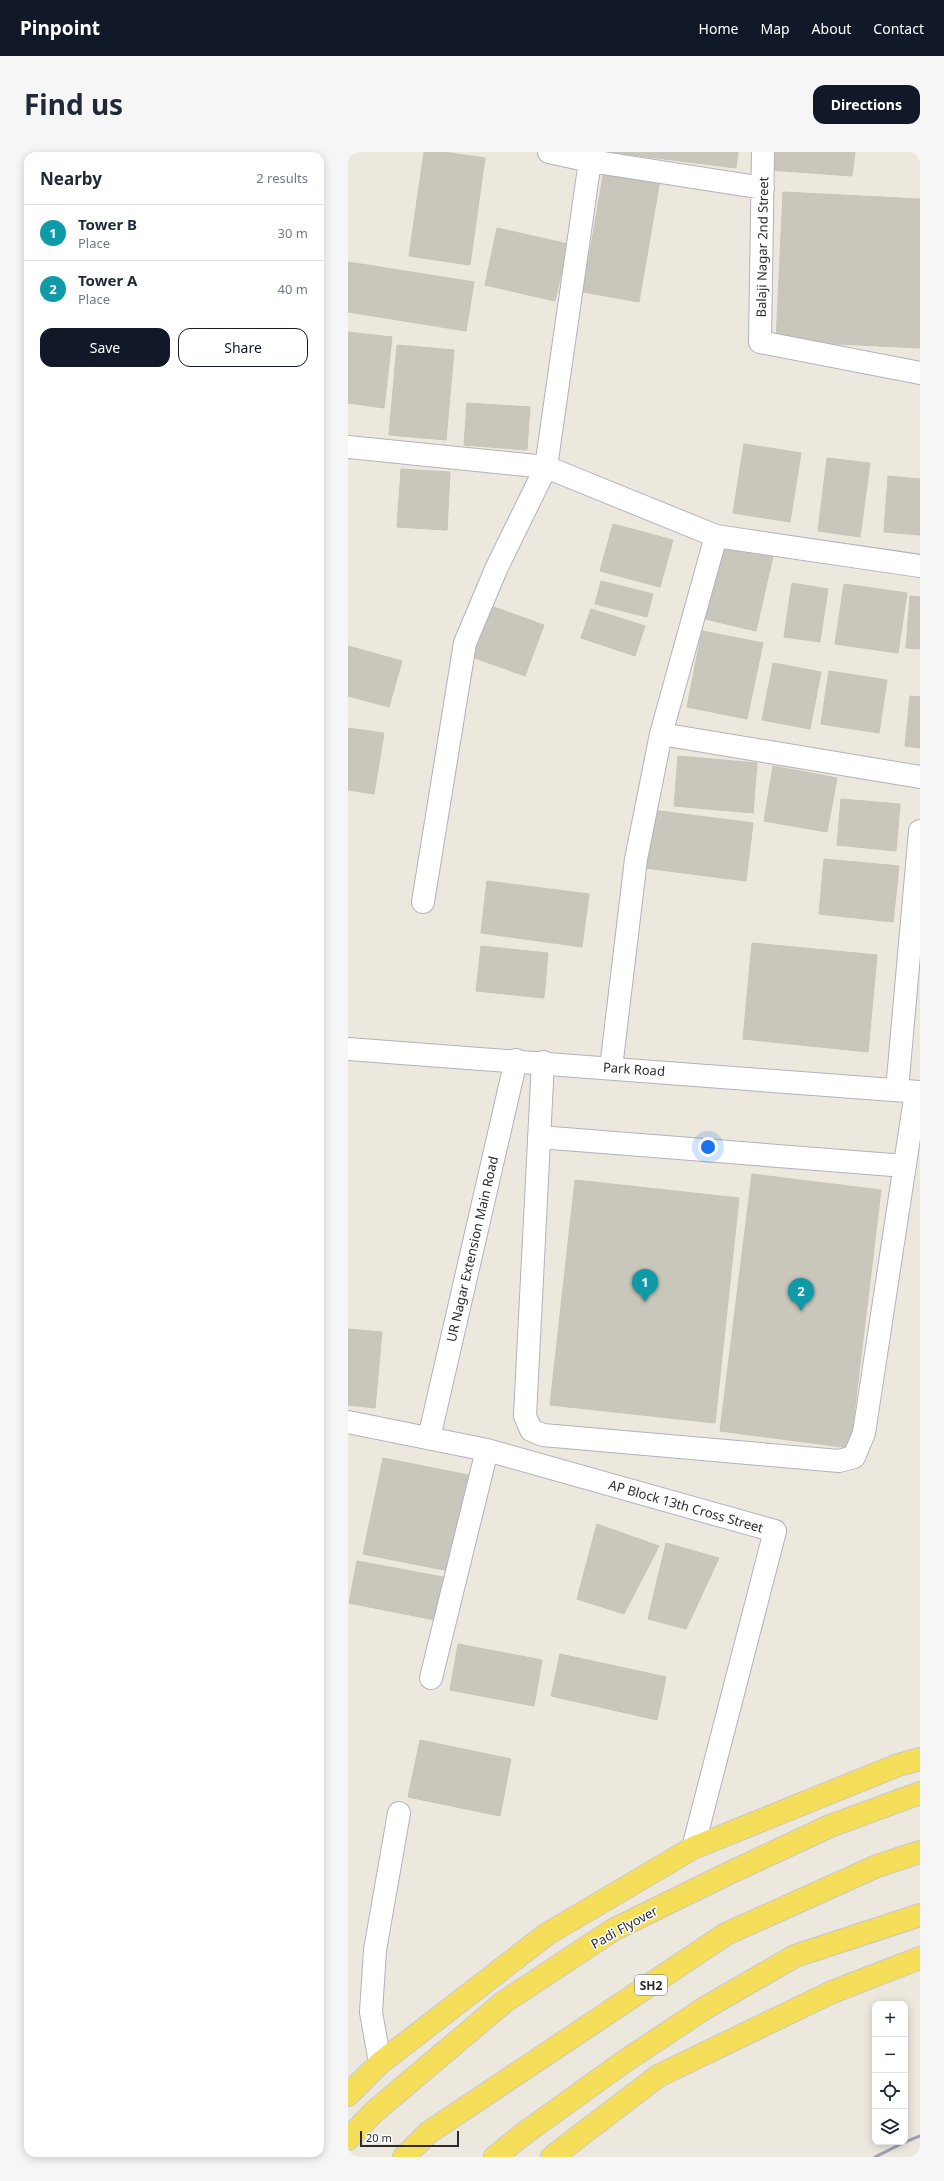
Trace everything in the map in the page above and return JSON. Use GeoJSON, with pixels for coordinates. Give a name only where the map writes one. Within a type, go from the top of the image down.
{"type":"FeatureCollection","features":[{"type":"Feature","properties":{"kind":"main road"},"geometry":{"type":"LineString","coordinates":[[348,2095],[380,2064],[548,1934],[693,1848],[898,1765],[920,1759]]}},
{"type":"Feature","properties":{"kind":"main road","name":"Padi Flyover"},"geometry":{"type":"LineString","coordinates":[[348,2139],[375,2111],[504,2002],[613,1930],[727,1874],[830,1826],[920,1793]]}},
{"type":"Feature","properties":{"kind":"main road","name":"SH2"},"geometry":{"type":"LineString","coordinates":[[404,2157],[428,2133],[726,1934],[877,1866],[920,1852]]}},
{"type":"Feature","properties":{"kind":"main road"},"geometry":{"type":"LineString","coordinates":[[495,2157],[522,2135],[624,2061],[705,2008],[795,1956],[920,1914]]}},
{"type":"Feature","properties":{"kind":"main road"},"geometry":{"type":"LineString","coordinates":[[552,2157],[658,2076],[832,1992],[920,1958]]}},
{"type":"Feature","properties":{"kind":"street"},"geometry":{"type":"LineString","coordinates":[[549,152],[590,161],[763,188]]}},
{"type":"Feature","properties":{"kind":"street","name":"Balaji Nagar 2nd Street"},"geometry":{"type":"LineString","coordinates":[[763,152],[760,342],[920,373]]}},
{"type":"Feature","properties":{"kind":"street"},"geometry":{"type":"LineString","coordinates":[[423,902],[465,643],[497,567],[546,467],[590,161]]}},
{"type":"Feature","properties":{"kind":"street"},"geometry":{"type":"LineString","coordinates":[[348,447],[546,467],[716,536],[920,566]]}},
{"type":"Feature","properties":{"kind":"street"},"geometry":{"type":"LineString","coordinates":[[611,1068],[636,860],[661,734],[716,536]]}},
{"type":"Feature","properties":{"kind":"street"},"geometry":{"type":"LineString","coordinates":[[661,734],[920,777]]}},
{"type":"Feature","properties":{"kind":"street"},"geometry":{"type":"LineString","coordinates":[[543,1062],[525,1416],[531,1430],[543,1435],[839,1461],[854,1457],[864,1433],[905,1166],[911,1091],[920,830]]}},
{"type":"Feature","properties":{"kind":"street","name":"Park Road"},"geometry":{"type":"LineString","coordinates":[[348,1049],[543,1062],[911,1091]]}},
{"type":"Feature","properties":{"kind":"street","name":"UR Nagar Extension Main Road"},"geometry":{"type":"LineString","coordinates":[[429,1438],[516,1060]]}},
{"type":"Feature","properties":{"kind":"street"},"geometry":{"type":"LineString","coordinates":[[539,1137],[905,1166]]}},
{"type":"Feature","properties":{"kind":"street","name":"AP Block 13th Cross Street"},"geometry":{"type":"LineString","coordinates":[[348,1422],[487,1450],[775,1531],[693,1848]]}},
{"type":"Feature","properties":{"kind":"street"},"geometry":{"type":"LineString","coordinates":[[431,1678],[487,1450]]}},
{"type":"Feature","properties":{"kind":"street"},"geometry":{"type":"LineString","coordinates":[[380,2064],[371,2012],[375,1950],[399,1813]]}},
{"type":"Feature","properties":{"kind":"building"},"geometry":{"type":"Polygon","coordinates":[[[424,152],[443,152],[485,158],[470,265],[409,256],[424,152]]]}},
{"type":"Feature","properties":{"kind":"building"},"geometry":{"type":"Polygon","coordinates":[[[608,152],[738,152],[736,168],[608,152]]]}},
{"type":"Feature","properties":{"kind":"building"},"geometry":{"type":"Polygon","coordinates":[[[771,152],[855,152],[852,176],[770,170],[771,152]]]}},
{"type":"Feature","properties":{"kind":"building"},"geometry":{"type":"Polygon","coordinates":[[[604,170],[660,180],[639,302],[583,292],[604,170]]]}},
{"type":"Feature","properties":{"kind":"building"},"geometry":{"type":"Polygon","coordinates":[[[783,192],[920,199],[920,348],[776,341],[783,192]]]}},
{"type":"Feature","properties":{"kind":"building"},"geometry":{"type":"Polygon","coordinates":[[[497,228],[568,244],[555,301],[485,285],[497,228]]]}},
{"type":"Feature","properties":{"kind":"building"},"geometry":{"type":"Polygon","coordinates":[[[348,262],[474,282],[466,331],[348,312],[348,262]]]}},
{"type":"Feature","properties":{"kind":"building"},"geometry":{"type":"Polygon","coordinates":[[[348,332],[392,337],[384,408],[348,403],[348,332]]]}},
{"type":"Feature","properties":{"kind":"building"},"geometry":{"type":"Polygon","coordinates":[[[397,345],[454,350],[446,440],[389,435],[397,345]]]}},
{"type":"Feature","properties":{"kind":"building"},"geometry":{"type":"Polygon","coordinates":[[[467,403],[530,407],[527,450],[464,445],[467,403]]]}},
{"type":"Feature","properties":{"kind":"building"},"geometry":{"type":"Polygon","coordinates":[[[744,444],[801,453],[790,522],[733,513],[744,444]]]}},
{"type":"Feature","properties":{"kind":"building"},"geometry":{"type":"Polygon","coordinates":[[[827,458],[870,463],[860,537],[818,531],[827,458]]]}},
{"type":"Feature","properties":{"kind":"building"},"geometry":{"type":"Polygon","coordinates":[[[401,469],[450,472],[447,530],[397,527],[401,469]]]}},
{"type":"Feature","properties":{"kind":"building"},"geometry":{"type":"Polygon","coordinates":[[[888,476],[920,479],[920,535],[884,532],[888,476]]]}},
{"type":"Feature","properties":{"kind":"building"},"geometry":{"type":"Polygon","coordinates":[[[613,524],[673,540],[660,587],[600,571],[613,524]]]}},
{"type":"Feature","properties":{"kind":"building"},"geometry":{"type":"Polygon","coordinates":[[[721,545],[773,556],[756,631],[705,619],[721,545]]]}},
{"type":"Feature","properties":{"kind":"building"},"geometry":{"type":"Polygon","coordinates":[[[601,581],[653,594],[647,617],[595,604],[601,581]]]}},
{"type":"Feature","properties":{"kind":"building"},"geometry":{"type":"Polygon","coordinates":[[[792,583],[828,589],[820,642],[784,637],[792,583]]]}},
{"type":"Feature","properties":{"kind":"building"},"geometry":{"type":"Polygon","coordinates":[[[844,584],[907,593],[898,653],[835,644],[844,584]]]}},
{"type":"Feature","properties":{"kind":"building"},"geometry":{"type":"Polygon","coordinates":[[[910,596],[920,597],[920,649],[906,648],[910,596]]]}},
{"type":"Feature","properties":{"kind":"building"},"geometry":{"type":"Polygon","coordinates":[[[491,606],[544,625],[525,676],[472,657],[491,606]]]}},
{"type":"Feature","properties":{"kind":"building"},"geometry":{"type":"Polygon","coordinates":[[[591,609],[645,626],[635,656],[581,638],[591,609]]]}},
{"type":"Feature","properties":{"kind":"building"},"geometry":{"type":"Polygon","coordinates":[[[702,631],[763,643],[747,719],[687,707],[702,631]]]}},
{"type":"Feature","properties":{"kind":"building"},"geometry":{"type":"Polygon","coordinates":[[[348,646],[402,661],[389,707],[348,696],[348,646]]]}},
{"type":"Feature","properties":{"kind":"building"},"geometry":{"type":"Polygon","coordinates":[[[773,663],[821,672],[810,729],[762,720],[773,663]]]}},
{"type":"Feature","properties":{"kind":"building"},"geometry":{"type":"Polygon","coordinates":[[[829,671],[887,680],[879,733],[821,724],[829,671]]]}},
{"type":"Feature","properties":{"kind":"building"},"geometry":{"type":"Polygon","coordinates":[[[910,696],[920,697],[920,748],[905,746],[910,696]]]}},
{"type":"Feature","properties":{"kind":"building"},"geometry":{"type":"Polygon","coordinates":[[[348,728],[384,733],[374,794],[348,790],[348,728]]]}},
{"type":"Feature","properties":{"kind":"building"},"geometry":{"type":"Polygon","coordinates":[[[678,756],[757,763],[753,813],[674,806],[678,756]]]}},
{"type":"Feature","properties":{"kind":"building"},"geometry":{"type":"Polygon","coordinates":[[[773,766],[837,778],[827,832],[764,821],[773,766]]]}},
{"type":"Feature","properties":{"kind":"building"},"geometry":{"type":"Polygon","coordinates":[[[841,799],[900,804],[896,851],[837,845],[841,799]]]}},
{"type":"Feature","properties":{"kind":"building"},"geometry":{"type":"Polygon","coordinates":[[[652,810],[753,823],[746,881],[645,868],[652,810]]]}},
{"type":"Feature","properties":{"kind":"building"},"geometry":{"type":"Polygon","coordinates":[[[824,859],[899,866],[893,922],[819,914],[824,859]]]}},
{"type":"Feature","properties":{"kind":"building"},"geometry":{"type":"Polygon","coordinates":[[[487,881],[589,894],[582,947],[481,933],[487,881]]]}},
{"type":"Feature","properties":{"kind":"building"},"geometry":{"type":"Polygon","coordinates":[[[752,943],[877,955],[868,1052],[743,1039],[752,943]]]}},
{"type":"Feature","properties":{"kind":"building"},"geometry":{"type":"Polygon","coordinates":[[[481,946],[548,953],[544,998],[476,991],[481,946]]]}},
{"type":"Feature","properties":{"kind":"building"},"geometry":{"type":"Polygon","coordinates":[[[752,1174],[881,1190],[850,1448],[720,1431],[752,1174]]]}},
{"type":"Feature","properties":{"kind":"building"},"geometry":{"type":"Polygon","coordinates":[[[575,1180],[739,1198],[715,1423],[550,1405],[575,1180]]]}},
{"type":"Feature","properties":{"kind":"building"},"geometry":{"type":"Polygon","coordinates":[[[348,1329],[382,1332],[375,1408],[348,1405],[348,1329]]]}},
{"type":"Feature","properties":{"kind":"building"},"geometry":{"type":"Polygon","coordinates":[[[383,1458],[468,1475],[449,1571],[363,1554],[383,1458]]]}},
{"type":"Feature","properties":{"kind":"building"},"geometry":{"type":"Polygon","coordinates":[[[597,1524],[659,1546],[624,1614],[577,1599],[597,1524]]]}},
{"type":"Feature","properties":{"kind":"building"},"geometry":{"type":"Polygon","coordinates":[[[666,1543],[719,1558],[686,1629],[648,1619],[666,1543]]]}},
{"type":"Feature","properties":{"kind":"building"},"geometry":{"type":"Polygon","coordinates":[[[357,1561],[448,1578],[440,1621],[349,1603],[357,1561]]]}},
{"type":"Feature","properties":{"kind":"building"},"geometry":{"type":"Polygon","coordinates":[[[458,1644],[542,1660],[534,1706],[450,1690],[458,1644]]]}},
{"type":"Feature","properties":{"kind":"building"},"geometry":{"type":"Polygon","coordinates":[[[560,1654],[666,1677],[657,1720],[551,1696],[560,1654]]]}},
{"type":"Feature","properties":{"kind":"building"},"geometry":{"type":"Polygon","coordinates":[[[420,1740],[511,1759],[500,1816],[408,1797],[420,1740]]]}},
{"type":"Feature","properties":{"kind":"railway"},"geometry":{"type":"LineString","coordinates":[[908,2141],[920,2136]]}},
{"type":"Feature","properties":{"kind":"railway"},"geometry":{"type":"LineString","coordinates":[[875,2157],[899,2145]]}},
{"type":"Feature","properties":{"kind":"place","name":"Tower B"},"geometry":{"type":"Point","coordinates":[645,1302]}},
{"type":"Feature","properties":{"kind":"place","name":"Tower A"},"geometry":{"type":"Point","coordinates":[801,1311]}}]}
